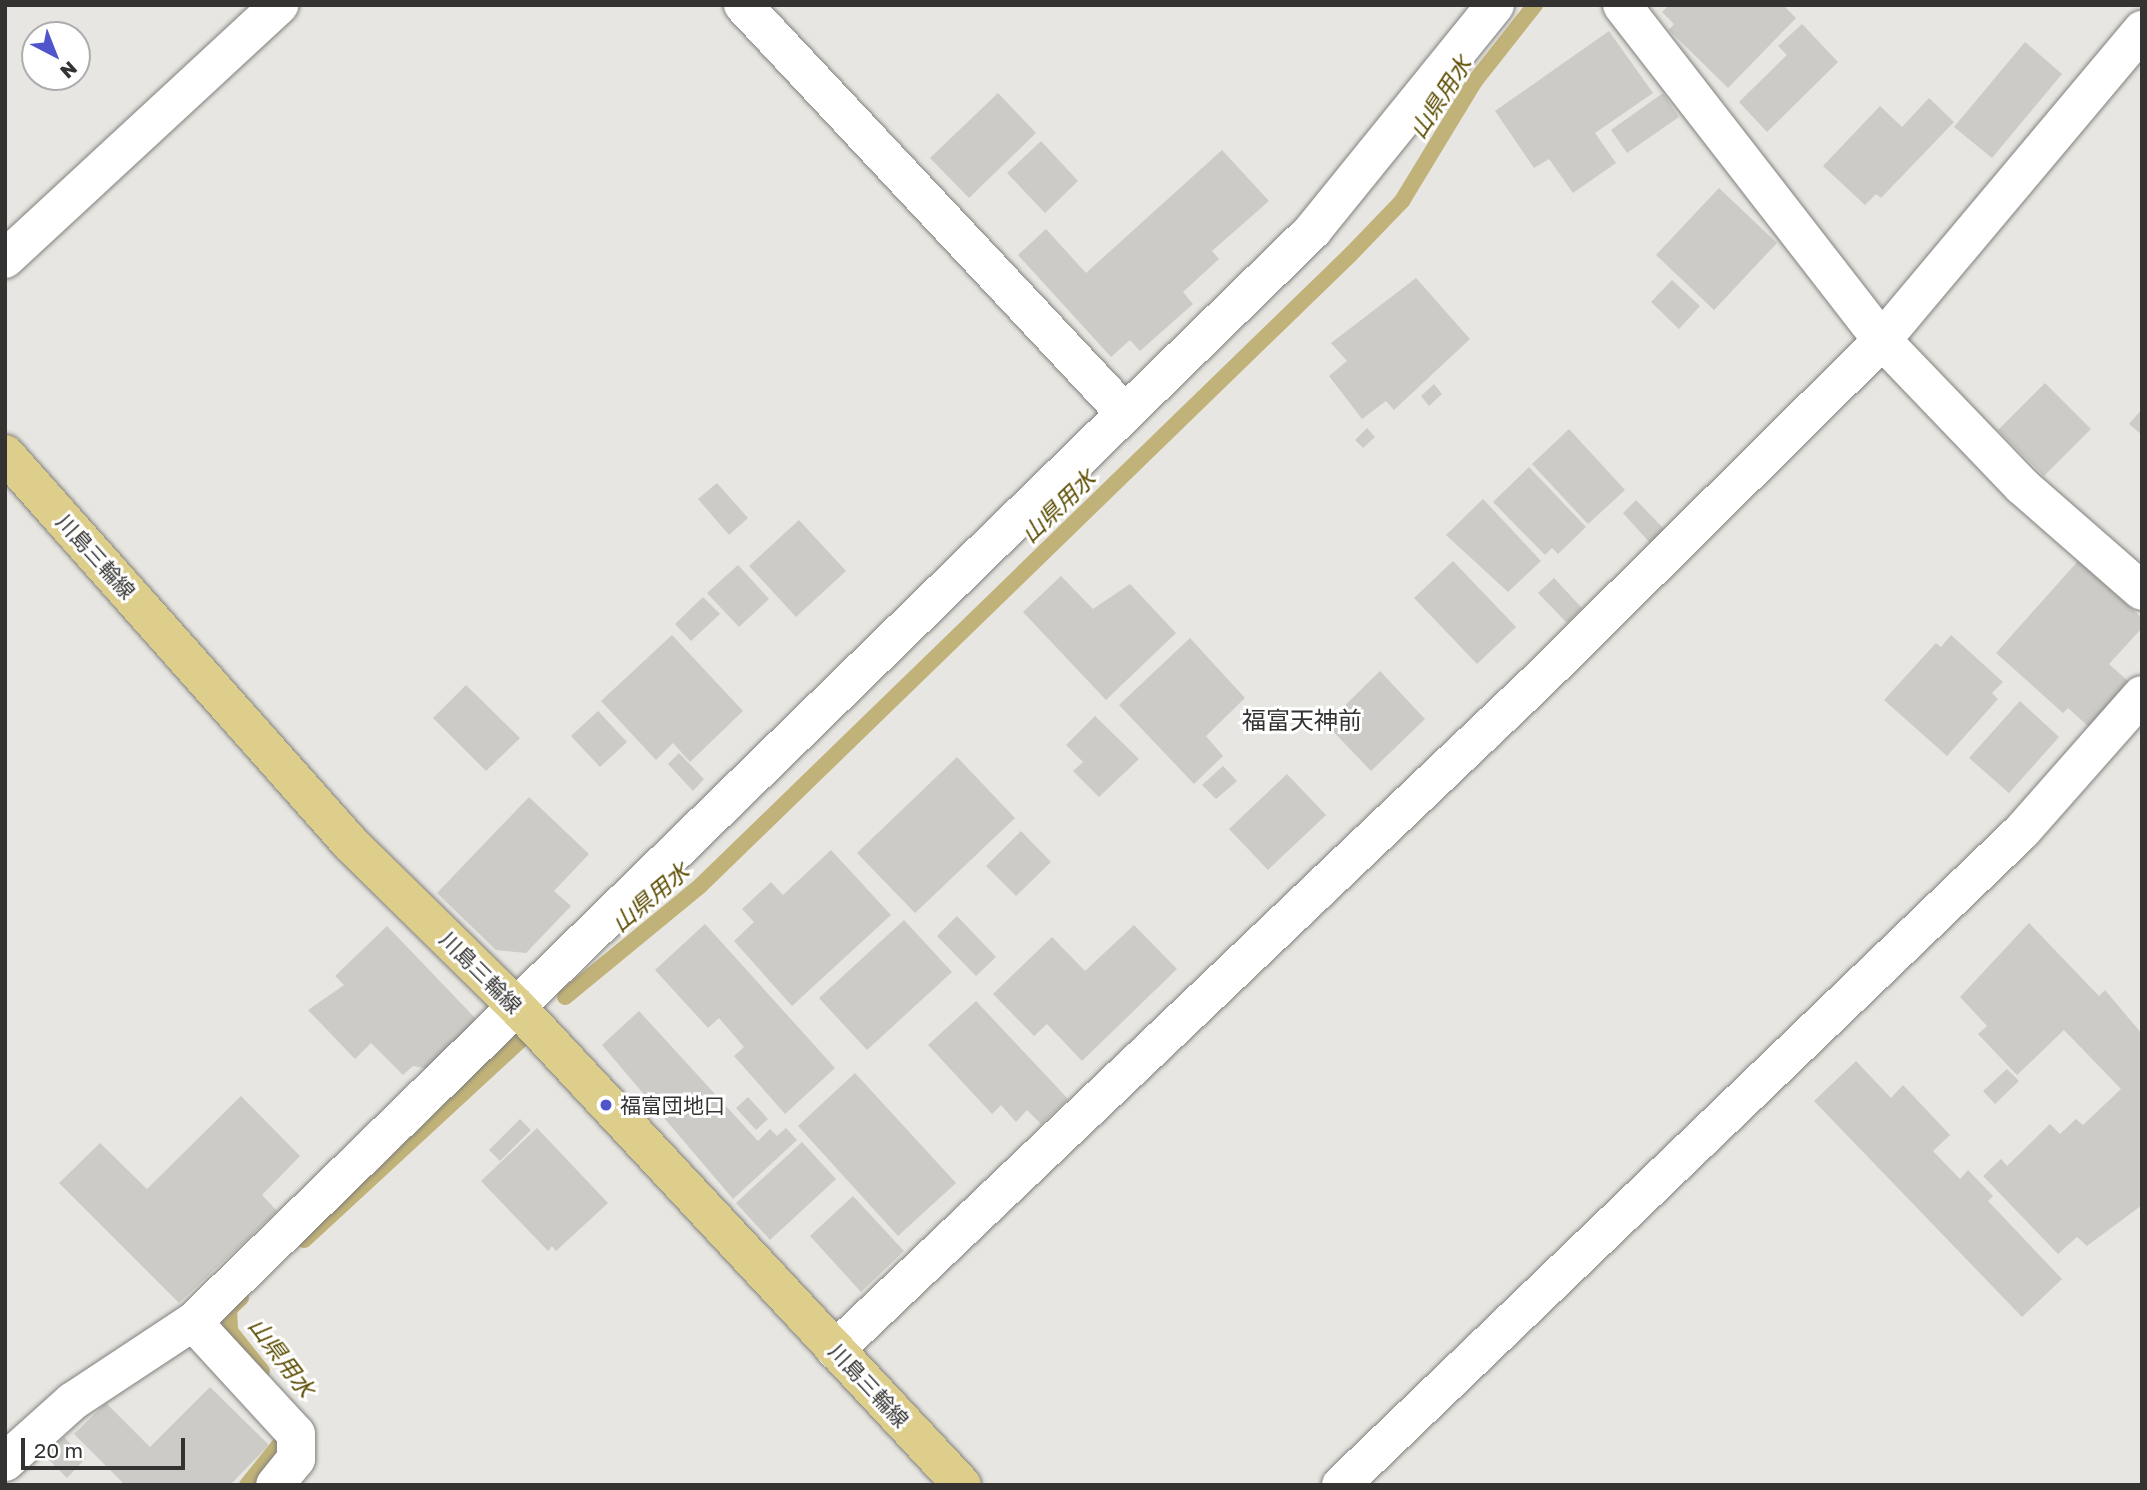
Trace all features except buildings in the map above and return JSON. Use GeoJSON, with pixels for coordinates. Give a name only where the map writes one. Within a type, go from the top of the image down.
{"type":"FeatureCollection","features":[{"type":"Feature","properties":{"kind":"main road","name":"川島三輪線"},"geometry":{"type":"LineString","coordinates":[[5,454],[350,843],[517,1007],[962,1485]]}},
{"type":"Feature","properties":{"kind":"street"},"geometry":{"type":"LineString","coordinates":[[5,259],[279,5]]}},
{"type":"Feature","properties":{"kind":"street"},"geometry":{"type":"LineString","coordinates":[[743,5],[1124,412]]}},
{"type":"Feature","properties":{"kind":"street"},"geometry":{"type":"LineString","coordinates":[[5,1462],[73,1401],[193,1322],[1313,230],[1495,5]]}},
{"type":"Feature","properties":{"kind":"street"},"geometry":{"type":"LineString","coordinates":[[1622,5],[1882,340],[2022,486],[2142,591]]}},
{"type":"Feature","properties":{"kind":"street"},"geometry":{"type":"LineString","coordinates":[[835,1350],[1538,681],[1882,340],[2142,30]]}},
{"type":"Feature","properties":{"kind":"street"},"geometry":{"type":"LineString","coordinates":[[1341,1485],[2022,831],[2142,695]]}},
{"type":"Feature","properties":{"kind":"street"},"geometry":{"type":"LineString","coordinates":[[193,1322],[296,1434],[296,1459],[275,1485]]}},
{"type":"Feature","properties":{"kind":"waterway","name":"山県用水"},"geometry":{"type":"LineString","coordinates":[[565,997],[700,886],[1351,254],[1402,201],[1475,81],[1535,5]]}},
{"type":"Feature","properties":{"kind":"waterway","name":"山県用水"},"geometry":{"type":"LineString","coordinates":[[304,1240],[528,1033]]}},
{"type":"Feature","properties":{"kind":"waterway","name":"山県用水"},"geometry":{"type":"LineString","coordinates":[[241,1298],[229,1309],[230,1331],[262,1371]]}},
{"type":"Feature","properties":{"kind":"waterway","name":"山県用水"},"geometry":{"type":"LineString","coordinates":[[247,1485],[283,1440]]}},
{"type":"Feature","properties":{"kind":"place","name":"福富団地口"},"geometry":{"type":"Point","coordinates":[606,1105]}},
{"type":"Feature","properties":{"kind":"district","name":"福富天神前"},"geometry":{"type":"Point","coordinates":[1302,720]}}]}
